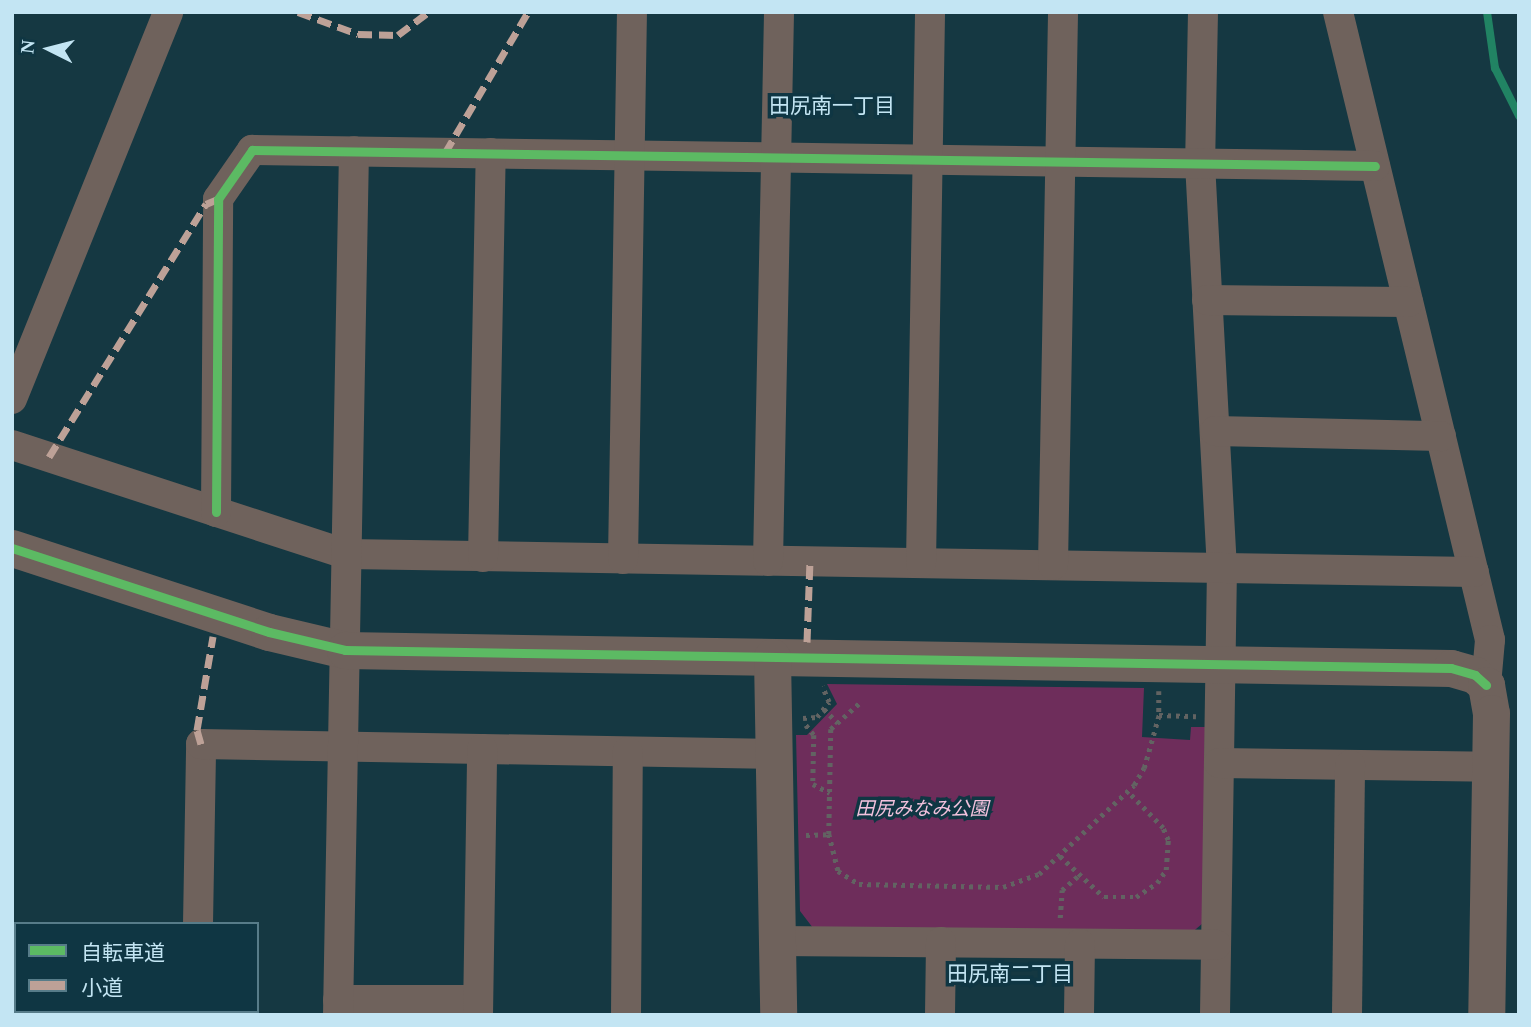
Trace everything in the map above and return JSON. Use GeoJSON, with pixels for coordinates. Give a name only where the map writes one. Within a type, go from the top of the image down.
{"type":"FeatureCollection","features":[{"type":"Feature","properties":{"kind":"street"},"geometry":{"type":"LineString","coordinates":[[12,399],[168,12]]}},
{"type":"Feature","properties":{"kind":"street"},"geometry":{"type":"LineString","coordinates":[[623,559],[632,12]]}},
{"type":"Feature","properties":{"kind":"street"},"geometry":{"type":"LineString","coordinates":[[768,561],[779,12]]}},
{"type":"Feature","properties":{"kind":"street"},"geometry":{"type":"LineString","coordinates":[[921,564],[930,12]]}},
{"type":"Feature","properties":{"kind":"street"},"geometry":{"type":"LineString","coordinates":[[1053,565],[1063,12]]}},
{"type":"Feature","properties":{"kind":"street"},"geometry":{"type":"LineString","coordinates":[[1203,12],[1200,163],[1222,568],[1214,1015]]}},
{"type":"Feature","properties":{"kind":"street"},"geometry":{"type":"LineString","coordinates":[[1338,12],[1490,640],[1486,685],[1491,713],[1486,1015]]}},
{"type":"Feature","properties":{"kind":"street"},"geometry":{"type":"LineString","coordinates":[[216,512],[218,200],[252,150],[1375,166]]}},
{"type":"Feature","properties":{"kind":"street"},"geometry":{"type":"LineString","coordinates":[[354,151],[338,1007],[478,1008],[482,749]]}},
{"type":"Feature","properties":{"kind":"street"},"geometry":{"type":"LineString","coordinates":[[483,557],[491,153]]}},
{"type":"Feature","properties":{"kind":"street"},"geometry":{"type":"LineString","coordinates":[[1207,300],[1408,302]]}},
{"type":"Feature","properties":{"kind":"street"},"geometry":{"type":"LineString","coordinates":[[1215,431],[1441,436]]}},
{"type":"Feature","properties":{"kind":"street"},"geometry":{"type":"LineString","coordinates":[[12,445],[346,554],[1474,572]]}},
{"type":"Feature","properties":{"kind":"street"},"geometry":{"type":"LineString","coordinates":[[12,548],[269,632],[345,650],[1451,668],[1475,675],[1486,685]]}},
{"type":"Feature","properties":{"kind":"street"},"geometry":{"type":"LineString","coordinates":[[772,657],[778,1015]]}},
{"type":"Feature","properties":{"kind":"street"},"geometry":{"type":"LineString","coordinates":[[198,922],[201,744],[773,754]]}},
{"type":"Feature","properties":{"kind":"street"},"geometry":{"type":"LineString","coordinates":[[626,1015],[628,752]]}},
{"type":"Feature","properties":{"kind":"street"},"geometry":{"type":"LineString","coordinates":[[1219,763],[1490,767]]}},
{"type":"Feature","properties":{"kind":"street"},"geometry":{"type":"LineString","coordinates":[[1347,1015],[1350,765]]}},
{"type":"Feature","properties":{"kind":"street"},"geometry":{"type":"LineString","coordinates":[[777,941],[1216,945]]}},
{"type":"Feature","properties":{"kind":"street"},"geometry":{"type":"LineString","coordinates":[[940,1015],[941,942]]}},
{"type":"Feature","properties":{"kind":"street"},"geometry":{"type":"LineString","coordinates":[[1070,944],[1079,1015]]}},
{"type":"Feature","properties":{"kind":"path"},"geometry":{"type":"LineString","coordinates":[[792,719],[817,717],[829,702],[818,679]]}},
{"type":"Feature","properties":{"kind":"path"},"geometry":{"type":"LineString","coordinates":[[859,704],[831,729],[829,834],[838,871],[859,884],[1003,887],[1040,874],[1128,792],[1144,768],[1149,738],[1158,715],[1160,683]]}},
{"type":"Feature","properties":{"kind":"path"},"geometry":{"type":"LineString","coordinates":[[824,709],[838,723]]}},
{"type":"Feature","properties":{"kind":"path"},"geometry":{"type":"LineString","coordinates":[[1158,715],[1220,717]]}},
{"type":"Feature","properties":{"kind":"path"},"geometry":{"type":"LineString","coordinates":[[810,731],[813,784],[830,793]]}},
{"type":"Feature","properties":{"kind":"path"},"geometry":{"type":"LineString","coordinates":[[1060,856],[1096,893],[1113,899],[1136,897],[1162,877],[1167,863],[1166,834],[1128,792]]}},
{"type":"Feature","properties":{"kind":"path"},"geometry":{"type":"LineString","coordinates":[[798,835],[829,834]]}},
{"type":"Feature","properties":{"kind":"path"},"geometry":{"type":"LineString","coordinates":[[1070,944],[1061,895],[1078,876]]}},
{"type":"Feature","properties":{"kind":"green space","name":"田尻みなみ公園"},"geometry":{"type":"Polygon","coordinates":[[[827,684],[1144,688],[1142,737],[1190,740],[1191,727],[1205,727],[1203,923],[1189,935],[813,928],[800,911],[796,735],[807,735],[837,704],[827,684]]]}},
{"type":"Feature","properties":{"kind":"waterway"},"geometry":{"type":"LineString","coordinates":[[1487,12],[1495,68],[1519,116]]}},
{"type":"Feature","properties":{"kind":"marked path"},"geometry":{"type":"LineString","coordinates":[[298,12],[358,34],[398,35],[428,12]]}},
{"type":"Feature","properties":{"kind":"marked path"},"geometry":{"type":"LineString","coordinates":[[445,153],[528,12]]}},
{"type":"Feature","properties":{"kind":"marked path"},"geometry":{"type":"LineString","coordinates":[[49,457],[206,204],[218,199]]}},
{"type":"Feature","properties":{"kind":"marked path"},"geometry":{"type":"LineString","coordinates":[[807,642],[810,562]]}},
{"type":"Feature","properties":{"kind":"marked path"},"geometry":{"type":"LineString","coordinates":[[201,744],[197,730],[213,636]]}},
{"type":"Feature","properties":{"kind":"cycle path"},"geometry":{"type":"LineString","coordinates":[[216,512],[218,199],[252,150],[1375,166]]}},
{"type":"Feature","properties":{"kind":"cycle path"},"geometry":{"type":"LineString","coordinates":[[12,548],[269,632],[345,650],[1451,668],[1475,675],[1486,685]]}},
{"type":"Feature","properties":{"kind":"district","name":"田尻南一丁目"},"geometry":{"type":"Point","coordinates":[832,106]}},
{"type":"Feature","properties":{"kind":"district","name":"田尻南二丁目"},"geometry":{"type":"Point","coordinates":[1010,974]}}]}
